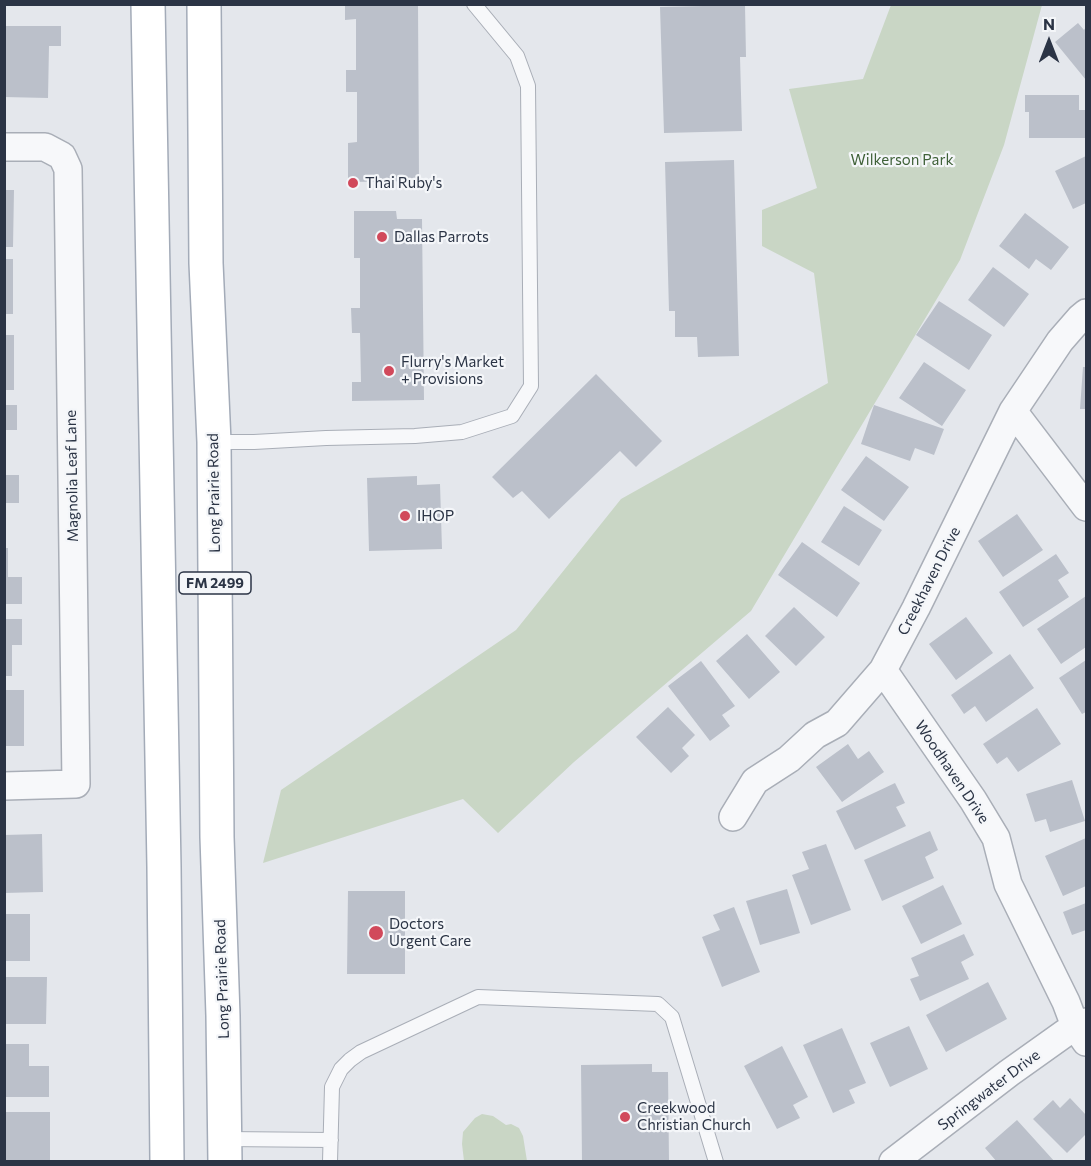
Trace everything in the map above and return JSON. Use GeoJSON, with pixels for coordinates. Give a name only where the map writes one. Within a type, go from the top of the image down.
{"type":"FeatureCollection","features":[{"type":"Feature","properties":{"kind":"main road","name":"FM 2499"},"geometry":{"type":"LineString","coordinates":[[148,4],[164,867],[167,1161]]}},
{"type":"Feature","properties":{"kind":"main road","name":"Long Prairie Road"},"geometry":{"type":"LineString","coordinates":[[204,4],[206,263],[214,441],[217,837],[225,1150]]}},
{"type":"Feature","properties":{"kind":"street","name":"Magnolia Leaf Lane"},"geometry":{"type":"LineString","coordinates":[[4,147],[45,147],[62,156],[68,169],[76,784],[4,786]]}},
{"type":"Feature","properties":{"kind":"street","name":"Creekhaven Drive"},"geometry":{"type":"LineString","coordinates":[[733,817],[756,781],[789,759],[815,735],[837,723],[883,670],[1013,411],[1060,341],[1086,313]]}},
{"type":"Feature","properties":{"kind":"street"},"geometry":{"type":"LineString","coordinates":[[1013,411],[1086,507]]}},
{"type":"Feature","properties":{"kind":"street","name":"Woodhaven Drive"},"geometry":{"type":"LineString","coordinates":[[883,670],[973,800],[996,838],[1008,884],[1082,1030]]}},
{"type":"Feature","properties":{"kind":"street","name":"Springwater Drive"},"geometry":{"type":"LineString","coordinates":[[893,1161],[1009,1072],[1082,1030]]}},
{"type":"Feature","properties":{"kind":"lane"},"geometry":{"type":"LineString","coordinates":[[214,441],[254,442],[462,432],[512,416],[531,386],[528,86],[517,56],[474,4]]}},
{"type":"Feature","properties":{"kind":"lane"},"geometry":{"type":"LineString","coordinates":[[330,1161],[332,1087],[340,1070],[362,1052],[478,997],[658,1004],[672,1017],[716,1161]]}},
{"type":"Feature","properties":{"kind":"lane"},"geometry":{"type":"LineString","coordinates":[[225,1150],[331,1140]]}},
{"type":"Feature","properties":{"kind":"green space","name":"Wilkerson Park"},"geometry":{"type":"Polygon","coordinates":[[[891,5],[1042,5],[1004,145],[960,260],[751,611],[574,762],[498,833],[463,799],[263,863],[281,790],[516,630],[621,499],[828,383],[814,273],[762,246],[762,210],[817,188],[789,89],[863,79],[891,5]]]}},
{"type":"Feature","properties":{"kind":"green space"},"geometry":{"type":"Polygon","coordinates":[[[482,1114],[493,1116],[506,1125],[511,1124],[519,1128],[523,1136],[527,1161],[464,1161],[463,1132],[475,1118],[482,1114]]]}},
{"type":"Feature","properties":{"kind":"building"},"geometry":{"type":"Polygon","coordinates":[[[345,4],[418,4],[419,181],[348,182],[348,143],[357,142],[357,92],[346,92],[346,70],[356,70],[356,19],[345,20],[345,4]]]}},
{"type":"Feature","properties":{"kind":"building"},"geometry":{"type":"Polygon","coordinates":[[[745,5],[746,57],[740,57],[742,131],[664,133],[660,7],[745,5]]]}},
{"type":"Feature","properties":{"kind":"building"},"geometry":{"type":"Polygon","coordinates":[[[1078,23],[1084,30],[1086,27],[1086,80],[1055,42],[1078,23]]]}},
{"type":"Feature","properties":{"kind":"building"},"geometry":{"type":"Polygon","coordinates":[[[4,26],[61,26],[61,46],[49,46],[48,98],[4,97],[4,26]]]}},
{"type":"Feature","properties":{"kind":"building"},"geometry":{"type":"Polygon","coordinates":[[[1025,95],[1079,95],[1079,110],[1086,110],[1086,138],[1029,138],[1029,112],[1025,112],[1025,95]]]}},
{"type":"Feature","properties":{"kind":"building"},"geometry":{"type":"Polygon","coordinates":[[[1086,156],[1086,203],[1073,209],[1055,171],[1086,156]]]}},
{"type":"Feature","properties":{"kind":"building"},"geometry":{"type":"Polygon","coordinates":[[[734,160],[739,356],[698,357],[697,337],[675,337],[675,311],[669,311],[665,162],[734,160]]]}},
{"type":"Feature","properties":{"kind":"building"},"geometry":{"type":"Polygon","coordinates":[[[4,190],[14,190],[13,247],[4,247],[4,190]]]}},
{"type":"Feature","properties":{"kind":"building"},"geometry":{"type":"Polygon","coordinates":[[[354,211],[396,211],[397,219],[422,219],[424,400],[352,401],[352,382],[361,382],[360,333],[352,333],[351,308],[360,308],[360,258],[354,258],[354,211]]]}},
{"type":"Feature","properties":{"kind":"building"},"geometry":{"type":"Polygon","coordinates":[[[1025,213],[1069,247],[1051,270],[1036,259],[1029,269],[999,246],[1025,213]]]}},
{"type":"Feature","properties":{"kind":"building"},"geometry":{"type":"Polygon","coordinates":[[[4,259],[13,259],[13,314],[4,314],[4,259]]]}},
{"type":"Feature","properties":{"kind":"building"},"geometry":{"type":"Polygon","coordinates":[[[993,267],[1029,294],[1004,327],[968,300],[993,267]]]}},
{"type":"Feature","properties":{"kind":"building"},"geometry":{"type":"Polygon","coordinates":[[[939,301],[992,335],[969,370],[916,335],[939,301]]]}},
{"type":"Feature","properties":{"kind":"building"},"geometry":{"type":"Polygon","coordinates":[[[4,335],[14,335],[14,390],[4,390],[4,335]]]}},
{"type":"Feature","properties":{"kind":"building"},"geometry":{"type":"Polygon","coordinates":[[[924,362],[966,390],[942,426],[899,398],[924,362]]]}},
{"type":"Feature","properties":{"kind":"building"},"geometry":{"type":"Polygon","coordinates":[[[1083,367],[1086,367],[1086,409],[1080,409],[1083,367]]]}},
{"type":"Feature","properties":{"kind":"building"},"geometry":{"type":"Polygon","coordinates":[[[596,374],[662,441],[636,467],[620,451],[549,519],[522,491],[513,498],[492,477],[596,374]]]}},
{"type":"Feature","properties":{"kind":"building"},"geometry":{"type":"Polygon","coordinates":[[[4,405],[17,405],[17,430],[4,430],[4,405]]]}},
{"type":"Feature","properties":{"kind":"building"},"geometry":{"type":"Polygon","coordinates":[[[874,405],[944,429],[934,455],[915,448],[910,461],[861,444],[874,405]]]}},
{"type":"Feature","properties":{"kind":"building"},"geometry":{"type":"Polygon","coordinates":[[[866,456],[909,487],[884,521],[841,490],[866,456]]]}},
{"type":"Feature","properties":{"kind":"building"},"geometry":{"type":"Polygon","coordinates":[[[4,475],[19,475],[19,503],[4,503],[4,475]]]}},
{"type":"Feature","properties":{"kind":"building"},"geometry":{"type":"Polygon","coordinates":[[[417,476],[417,485],[440,484],[442,549],[369,551],[367,478],[417,476]]]}},
{"type":"Feature","properties":{"kind":"building"},"geometry":{"type":"Polygon","coordinates":[[[844,506],[882,530],[859,566],[821,542],[844,506]]]}},
{"type":"Feature","properties":{"kind":"building"},"geometry":{"type":"Polygon","coordinates":[[[1017,514],[1043,550],[1003,577],[978,541],[1017,514]]]}},
{"type":"Feature","properties":{"kind":"building"},"geometry":{"type":"Polygon","coordinates":[[[802,542],[860,583],[837,617],[778,575],[802,542]]]}},
{"type":"Feature","properties":{"kind":"building"},"geometry":{"type":"Polygon","coordinates":[[[4,548],[8,548],[8,577],[22,577],[22,604],[4,604],[4,548]]]}},
{"type":"Feature","properties":{"kind":"building"},"geometry":{"type":"Polygon","coordinates":[[[1056,554],[1069,573],[1058,580],[1069,597],[1023,627],[999,592],[1056,554]]]}},
{"type":"Feature","properties":{"kind":"building"},"geometry":{"type":"Polygon","coordinates":[[[1086,596],[1086,647],[1061,664],[1037,629],[1086,596]]]}},
{"type":"Feature","properties":{"kind":"building"},"geometry":{"type":"Polygon","coordinates":[[[794,607],[825,637],[796,666],[765,636],[794,607]]]}},
{"type":"Feature","properties":{"kind":"building"},"geometry":{"type":"Polygon","coordinates":[[[966,617],[993,653],[956,680],[929,644],[966,617]]]}},
{"type":"Feature","properties":{"kind":"building"},"geometry":{"type":"Polygon","coordinates":[[[4,619],[22,619],[22,645],[12,645],[12,676],[4,676],[4,619]]]}},
{"type":"Feature","properties":{"kind":"building"},"geometry":{"type":"Polygon","coordinates":[[[747,634],[780,672],[749,699],[716,661],[747,634]]]}},
{"type":"Feature","properties":{"kind":"building"},"geometry":{"type":"Polygon","coordinates":[[[1010,654],[1034,688],[986,722],[975,706],[964,714],[951,695],[1010,654]]]}},
{"type":"Feature","properties":{"kind":"building"},"geometry":{"type":"Polygon","coordinates":[[[1086,660],[1086,712],[1082,714],[1059,678],[1086,660]]]}},
{"type":"Feature","properties":{"kind":"building"},"geometry":{"type":"Polygon","coordinates":[[[701,661],[735,706],[722,715],[730,726],[710,741],[668,686],[701,661]]]}},
{"type":"Feature","properties":{"kind":"building"},"geometry":{"type":"Polygon","coordinates":[[[4,690],[24,690],[24,746],[4,746],[4,690]]]}},
{"type":"Feature","properties":{"kind":"building"},"geometry":{"type":"Polygon","coordinates":[[[668,707],[695,735],[682,748],[689,756],[671,773],[636,737],[668,707]]]}},
{"type":"Feature","properties":{"kind":"building"},"geometry":{"type":"Polygon","coordinates":[[[1037,708],[1061,744],[1018,772],[1007,757],[997,764],[983,744],[1037,708]]]}},
{"type":"Feature","properties":{"kind":"building"},"geometry":{"type":"Polygon","coordinates":[[[848,744],[858,759],[869,751],[884,772],[842,802],[816,767],[848,744]]]}},
{"type":"Feature","properties":{"kind":"building"},"geometry":{"type":"Polygon","coordinates":[[[1072,780],[1085,821],[1050,832],[1046,819],[1035,822],[1026,794],[1072,780]]]}},
{"type":"Feature","properties":{"kind":"building"},"geometry":{"type":"Polygon","coordinates":[[[895,783],[905,803],[896,807],[906,826],[855,850],[836,811],[895,783]]]}},
{"type":"Feature","properties":{"kind":"building"},"geometry":{"type":"Polygon","coordinates":[[[930,831],[938,850],[925,857],[934,878],[882,901],[864,860],[930,831]]]}},
{"type":"Feature","properties":{"kind":"building"},"geometry":{"type":"Polygon","coordinates":[[[42,834],[43,892],[4,893],[4,835],[42,834]]]}},
{"type":"Feature","properties":{"kind":"building"},"geometry":{"type":"Polygon","coordinates":[[[1086,838],[1086,886],[1063,896],[1045,856],[1086,838]]]}},
{"type":"Feature","properties":{"kind":"building"},"geometry":{"type":"Polygon","coordinates":[[[826,844],[851,910],[811,925],[792,875],[809,869],[802,852],[826,844]]]}},
{"type":"Feature","properties":{"kind":"building"},"geometry":{"type":"Polygon","coordinates":[[[943,885],[962,924],[921,944],[902,906],[943,885]]]}},
{"type":"Feature","properties":{"kind":"building"},"geometry":{"type":"Polygon","coordinates":[[[787,889],[800,933],[760,945],[746,901],[787,889]]]}},
{"type":"Feature","properties":{"kind":"building","name":"Doctors Urgent Care"},"geometry":{"type":"Polygon","coordinates":[[[348,891],[405,891],[405,974],[347,974],[348,891]]]}},
{"type":"Feature","properties":{"kind":"building"},"geometry":{"type":"Polygon","coordinates":[[[1086,903],[1086,930],[1072,935],[1063,912],[1086,903]]]}},
{"type":"Feature","properties":{"kind":"building"},"geometry":{"type":"Polygon","coordinates":[[[734,907],[760,972],[722,987],[702,937],[720,930],[713,915],[734,907]]]}},
{"type":"Feature","properties":{"kind":"building"},"geometry":{"type":"Polygon","coordinates":[[[4,914],[30,914],[30,961],[4,961],[4,914]]]}},
{"type":"Feature","properties":{"kind":"building"},"geometry":{"type":"Polygon","coordinates":[[[964,934],[974,955],[961,962],[969,979],[920,1001],[910,979],[919,976],[911,958],[964,934]]]}},
{"type":"Feature","properties":{"kind":"building"},"geometry":{"type":"Polygon","coordinates":[[[4,977],[47,977],[46,1024],[4,1024],[4,977]]]}},
{"type":"Feature","properties":{"kind":"building"},"geometry":{"type":"Polygon","coordinates":[[[988,982],[1007,1019],[946,1052],[926,1015],[988,982]]]}},
{"type":"Feature","properties":{"kind":"building"},"geometry":{"type":"Polygon","coordinates":[[[909,1026],[928,1069],[890,1087],[870,1043],[909,1026]]]}},
{"type":"Feature","properties":{"kind":"building"},"geometry":{"type":"Polygon","coordinates":[[[842,1028],[866,1083],[849,1090],[855,1103],[833,1113],[803,1045],[842,1028]]]}},
{"type":"Feature","properties":{"kind":"building"},"geometry":{"type":"Polygon","coordinates":[[[4,1044],[29,1044],[29,1066],[49,1066],[49,1097],[4,1097],[4,1044]]]}},
{"type":"Feature","properties":{"kind":"building"},"geometry":{"type":"Polygon","coordinates":[[[782,1046],[808,1097],[793,1105],[800,1118],[777,1129],[744,1066],[782,1046]]]}},
{"type":"Feature","properties":{"kind":"building","name":"Creekwood Christian Church"},"geometry":{"type":"Polygon","coordinates":[[[652,1064],[652,1072],[668,1072],[669,1162],[582,1162],[581,1065],[652,1064]]]}},
{"type":"Feature","properties":{"kind":"building"},"geometry":{"type":"Polygon","coordinates":[[[1070,1098],[1086,1115],[1086,1134],[1067,1153],[1033,1119],[1053,1100],[1060,1108],[1070,1098]]]}},
{"type":"Feature","properties":{"kind":"building"},"geometry":{"type":"Polygon","coordinates":[[[4,1112],[50,1112],[50,1162],[4,1162],[4,1112]]]}},
{"type":"Feature","properties":{"kind":"building"},"geometry":{"type":"Polygon","coordinates":[[[1017,1120],[1055,1162],[997,1162],[985,1148],[1017,1120]]]}},
{"type":"Feature","properties":{"kind":"place","name":"Thai Ruby's"},"geometry":{"type":"Point","coordinates":[353,183]}},
{"type":"Feature","properties":{"kind":"place","name":"Dallas Parrots"},"geometry":{"type":"Point","coordinates":[382,237]}},
{"type":"Feature","properties":{"kind":"place","name":"Flurry's Market + Provisions"},"geometry":{"type":"Point","coordinates":[389,371]}},
{"type":"Feature","properties":{"kind":"place","name":"IHOP"},"geometry":{"type":"Point","coordinates":[405,516]}},
{"type":"Feature","properties":{"kind":"place","name":"Doctors Urgent Care"},"geometry":{"type":"Point","coordinates":[376,933]}},
{"type":"Feature","properties":{"kind":"place","name":"Creekwood Christian Church"},"geometry":{"type":"Point","coordinates":[625,1117]}}]}
